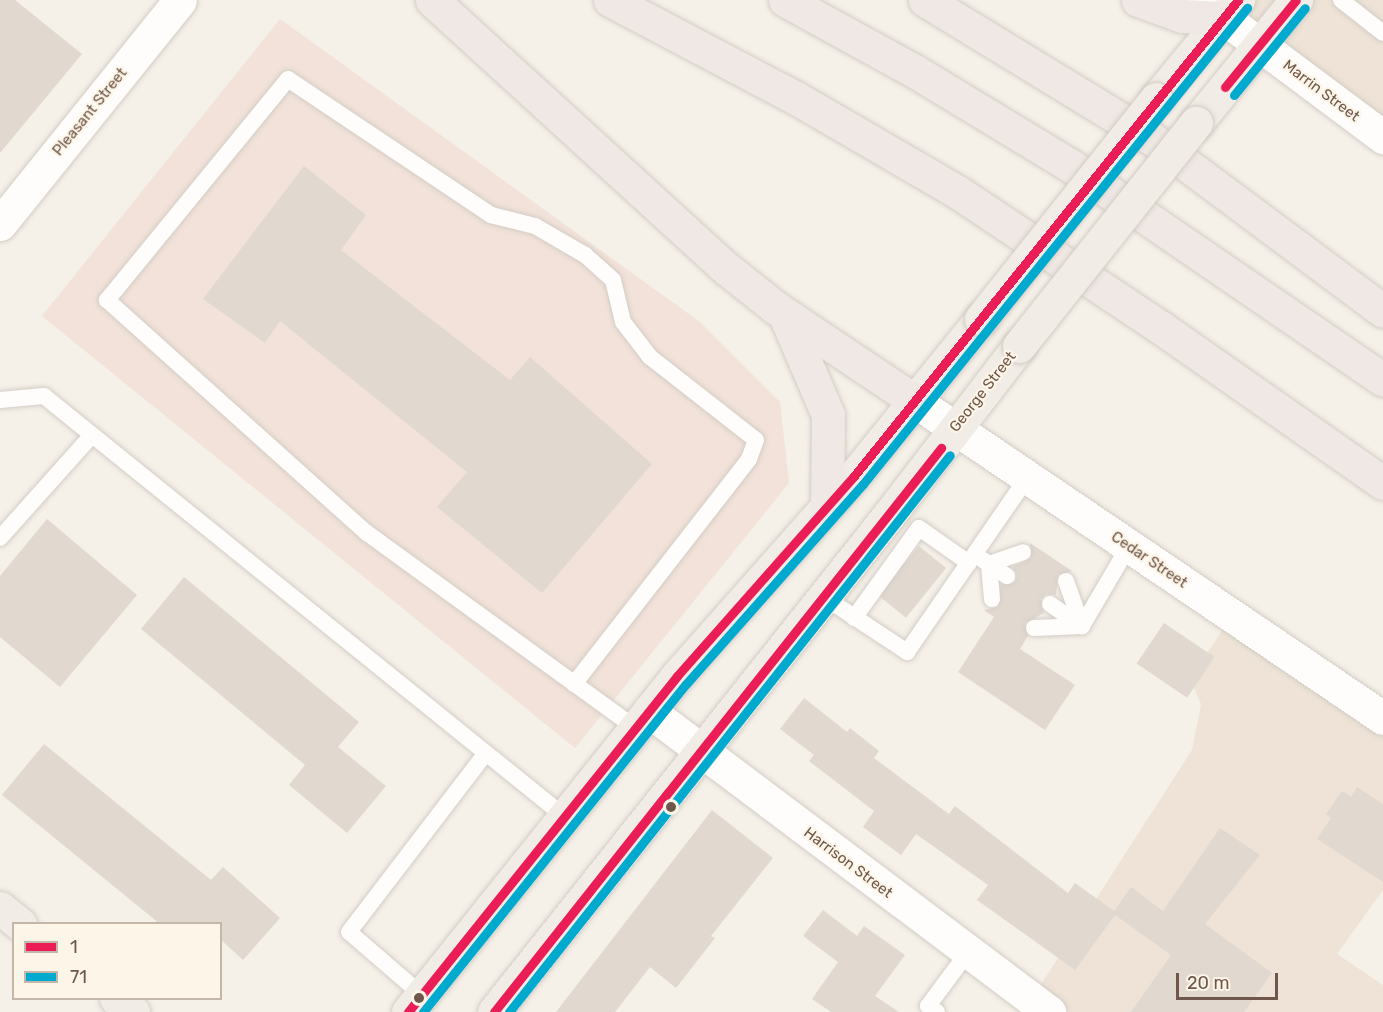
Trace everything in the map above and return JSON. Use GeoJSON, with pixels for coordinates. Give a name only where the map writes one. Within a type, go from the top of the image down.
{"type":"FeatureCollection","features":[{"type":"Feature","properties":{"kind":"highway"},"geometry":{"type":"LineString","coordinates":[[432,0],[660,212],[784,314],[915,401]]}},
{"type":"Feature","properties":{"kind":"highway"},"geometry":{"type":"LineString","coordinates":[[610,0],[805,102],[959,193],[1160,327],[1383,483]]}},
{"type":"Feature","properties":{"kind":"highway"},"geometry":{"type":"LineString","coordinates":[[785,0],[925,77],[1071,166],[1383,380]]}},
{"type":"Feature","properties":{"kind":"highway"},"geometry":{"type":"LineString","coordinates":[[925,0],[1151,138],[1383,311]]}},
{"type":"Feature","properties":{"kind":"highway"},"geometry":{"type":"LineString","coordinates":[[1138,0],[1182,16],[1220,4]]}},
{"type":"Feature","properties":{"kind":"highway"},"geometry":{"type":"LineString","coordinates":[[784,314],[828,415],[827,506]]}},
{"type":"Feature","properties":{"kind":"main road","name":"George Street"},"geometry":{"type":"LineString","coordinates":[[494,1012],[824,597],[1019,346],[1296,0]]}},
{"type":"Feature","properties":{"kind":"main road"},"geometry":{"type":"LineString","coordinates":[[415,1003],[642,719],[915,401],[1156,99],[1220,4]]}},
{"type":"Feature","properties":{"kind":"main road"},"geometry":{"type":"LineString","coordinates":[[0,908],[18,922]]}},
{"type":"Feature","properties":{"kind":"main road"},"geometry":{"type":"LineString","coordinates":[[117,1000],[133,1012]]}},
{"type":"Feature","properties":{"kind":"street","name":"Pleasant Street"},"geometry":{"type":"LineString","coordinates":[[0,224],[180,0]]}},
{"type":"Feature","properties":{"kind":"street","name":"Marrin Street"},"geometry":{"type":"LineString","coordinates":[[1220,4],[1260,44],[1383,137]]}},
{"type":"Feature","properties":{"kind":"street","name":"Cedar Street"},"geometry":{"type":"LineString","coordinates":[[915,401],[1383,718]]}},
{"type":"Feature","properties":{"kind":"street","name":"Harrison Street"},"geometry":{"type":"LineString","coordinates":[[642,719],[701,752],[1042,1010]]}},
{"type":"Feature","properties":{"kind":"lane"},"geometry":{"type":"LineString","coordinates":[[1341,0],[1383,33]]}},
{"type":"Feature","properties":{"kind":"lane"},"geometry":{"type":"LineString","coordinates":[[574,684],[749,459],[756,440],[650,357],[623,322],[613,280],[585,255],[535,226],[490,215],[288,80],[107,300],[368,533],[574,684],[642,719]]}},
{"type":"Feature","properties":{"kind":"lane"},"geometry":{"type":"LineString","coordinates":[[0,400],[44,396],[564,816]]}},
{"type":"Feature","properties":{"kind":"lane"},"geometry":{"type":"LineString","coordinates":[[0,538],[92,435]]}},
{"type":"Feature","properties":{"kind":"lane"},"geometry":{"type":"LineString","coordinates":[[824,597],[907,652],[1027,478]]}},
{"type":"Feature","properties":{"kind":"lane"},"geometry":{"type":"LineString","coordinates":[[854,618],[919,528],[971,559],[989,564],[1007,576]]}},
{"type":"Feature","properties":{"kind":"lane"},"geometry":{"type":"LineString","coordinates":[[1082,626],[1129,546]]}},
{"type":"Feature","properties":{"kind":"lane"},"geometry":{"type":"LineString","coordinates":[[989,564],[1023,552]]}},
{"type":"Feature","properties":{"kind":"lane"},"geometry":{"type":"LineString","coordinates":[[989,564],[992,599]]}},
{"type":"Feature","properties":{"kind":"lane"},"geometry":{"type":"LineString","coordinates":[[1066,581],[1082,626]]}},
{"type":"Feature","properties":{"kind":"lane"},"geometry":{"type":"LineString","coordinates":[[1050,604],[1082,626]]}},
{"type":"Feature","properties":{"kind":"lane"},"geometry":{"type":"LineString","coordinates":[[1034,628],[1082,626]]}},
{"type":"Feature","properties":{"kind":"lane"},"geometry":{"type":"LineString","coordinates":[[415,1003],[349,932],[485,754]]}},
{"type":"Feature","properties":{"kind":"lane"},"geometry":{"type":"LineString","coordinates":[[937,1012],[928,1006],[968,952]]}},
{"type":"Feature","properties":{"kind":"shaded area"},"geometry":{"type":"Polygon","coordinates":[[[1246,0],[1383,0],[1383,126],[1246,26],[1246,0]]]}},
{"type":"Feature","properties":{"kind":"shaded area"},"geometry":{"type":"Polygon","coordinates":[[[280,19],[700,322],[780,402],[789,483],[575,748],[42,316],[280,19]]]}},
{"type":"Feature","properties":{"kind":"shaded area"},"geometry":{"type":"Polygon","coordinates":[[[1235,611],[1383,710],[1383,890],[1337,954],[1383,985],[1383,1012],[1069,1012],[1040,986],[1192,750],[1201,704],[1190,679],[1235,611]]]}},
{"type":"Feature","properties":{"kind":"building"},"geometry":{"type":"Polygon","coordinates":[[[0,0],[15,0],[82,54],[0,153],[0,0]]]}},
{"type":"Feature","properties":{"kind":"building"},"geometry":{"type":"Polygon","coordinates":[[[304,166],[366,215],[341,250],[510,380],[530,357],[652,464],[542,593],[437,507],[467,472],[280,321],[265,343],[203,299],[304,166]]]}},
{"type":"Feature","properties":{"kind":"building"},"geometry":{"type":"Polygon","coordinates":[[[47,519],[137,595],[60,687],[0,637],[0,576],[47,519]]]}},
{"type":"Feature","properties":{"kind":"building"},"geometry":{"type":"Polygon","coordinates":[[[1030,543],[1072,571],[1058,575],[1056,595],[1046,594],[1041,599],[1044,613],[1025,623],[1028,636],[1020,649],[1075,685],[1045,730],[958,672],[994,617],[984,610],[998,607],[1001,585],[1015,582],[1017,576],[1013,567],[1031,558],[1030,543]]]}},
{"type":"Feature","properties":{"kind":"building"},"geometry":{"type":"Polygon","coordinates":[[[919,546],[946,568],[906,618],[879,596],[919,546]]]}},
{"type":"Feature","properties":{"kind":"building"},"geometry":{"type":"Polygon","coordinates":[[[184,577],[359,722],[338,747],[386,786],[347,833],[289,785],[305,765],[141,629],[184,577]]]}},
{"type":"Feature","properties":{"kind":"building"},"geometry":{"type":"Polygon","coordinates":[[[1164,623],[1215,657],[1187,698],[1137,664],[1164,623]]]}},
{"type":"Feature","properties":{"kind":"building"},"geometry":{"type":"Polygon","coordinates":[[[804,698],[847,732],[850,728],[879,751],[874,758],[949,814],[955,806],[1068,893],[1075,883],[1114,911],[1131,887],[1163,911],[1220,828],[1260,855],[1205,924],[1272,973],[1244,1012],[1131,1012],[1171,955],[1115,915],[1075,970],[977,900],[988,885],[916,834],[901,855],[863,827],[874,811],[809,761],[814,755],[780,729],[804,698]]]}},
{"type":"Feature","properties":{"kind":"building"},"geometry":{"type":"Polygon","coordinates":[[[44,744],[211,880],[223,867],[280,918],[243,960],[222,941],[222,922],[158,922],[2,795],[44,744]]]}},
{"type":"Feature","properties":{"kind":"building"},"geometry":{"type":"Polygon","coordinates":[[[1357,787],[1383,804],[1383,882],[1317,839],[1331,818],[1326,814],[1342,791],[1351,797],[1357,787]]]}},
{"type":"Feature","properties":{"kind":"building"},"geometry":{"type":"Polygon","coordinates":[[[712,810],[773,858],[711,936],[715,938],[676,988],[650,967],[615,1012],[556,1012],[712,810]]]}},
{"type":"Feature","properties":{"kind":"building"},"geometry":{"type":"Polygon","coordinates":[[[823,910],[857,936],[864,926],[905,955],[875,996],[899,1012],[831,1012],[812,999],[838,962],[803,936],[823,910]]]}},
{"type":"Feature","properties":{"kind":"transit line","name":"1"},"geometry":{"type":"LineString","coordinates":[[408,1012],[677,676],[854,476],[1238,0]]}},
{"type":"Feature","properties":{"kind":"transit line","name":"1"},"geometry":{"type":"LineString","coordinates":[[1225,87],[1296,0]]}},
{"type":"Feature","properties":{"kind":"transit line","name":"71"},"geometry":{"type":"LineString","coordinates":[[423,1012],[686,684],[863,484],[1247,8]]}},
{"type":"Feature","properties":{"kind":"transit line","name":"71"},"geometry":{"type":"LineString","coordinates":[[1234,95],[1305,8]]}},
{"type":"Feature","properties":{"kind":"transit line","name":"1"},"geometry":{"type":"LineString","coordinates":[[494,1012],[941,448]]}},
{"type":"Feature","properties":{"kind":"transit line","name":"71"},"geometry":{"type":"LineString","coordinates":[[509,1012],[950,455]]}}]}
